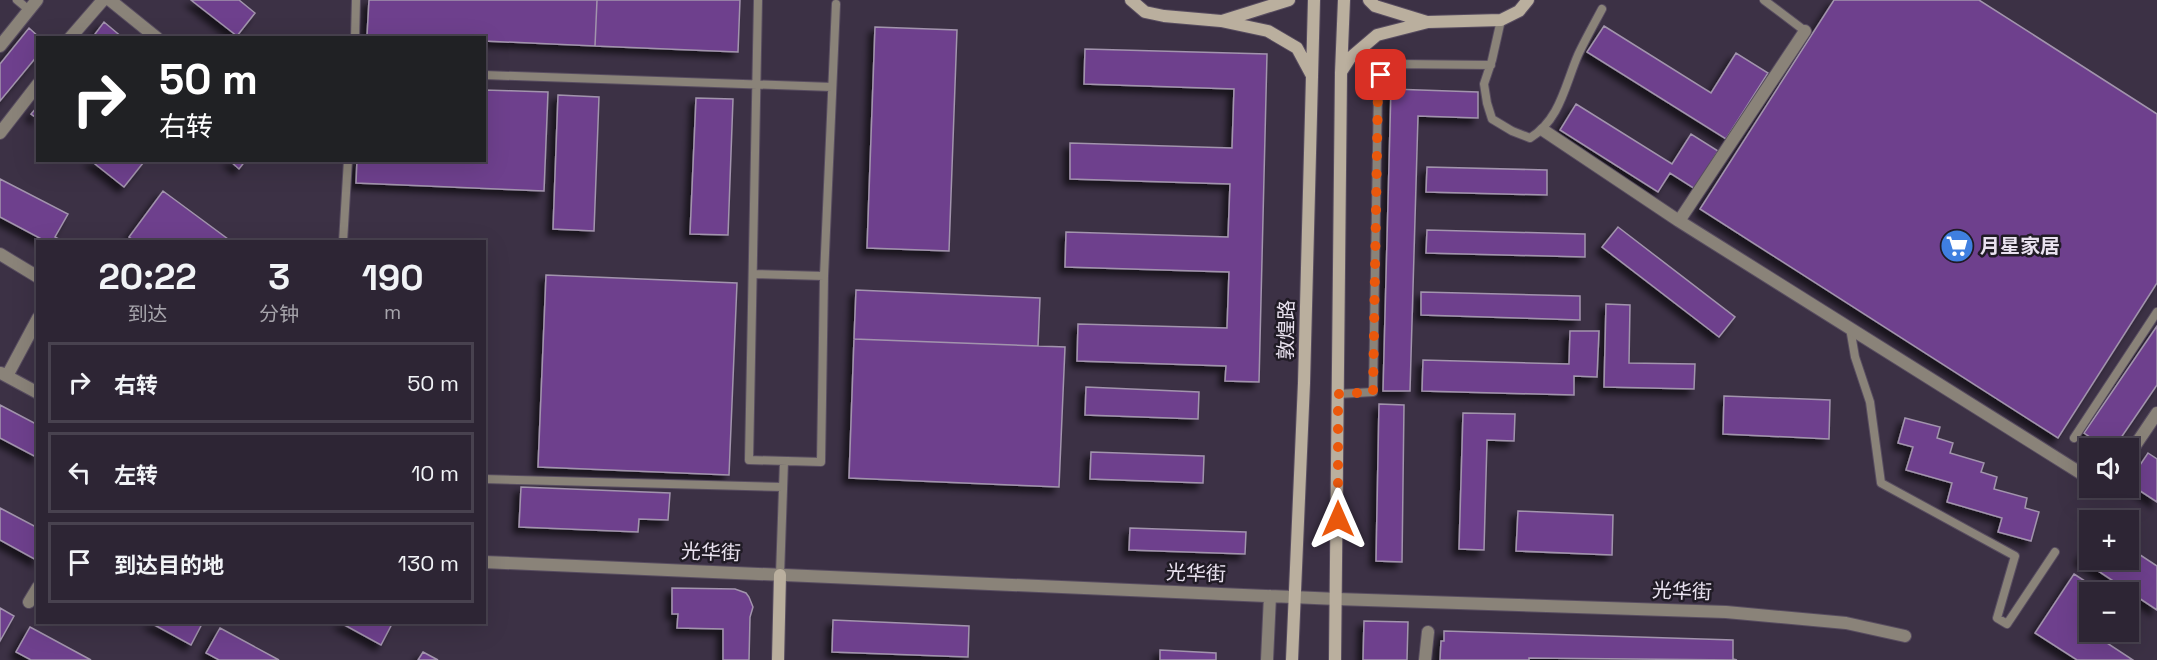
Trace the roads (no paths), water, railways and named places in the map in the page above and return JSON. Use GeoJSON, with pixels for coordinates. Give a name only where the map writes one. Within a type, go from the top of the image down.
{"type":"FeatureCollection","features":[{"type":"Feature","properties":{"kind":"main road"},"geometry":{"type":"LineString","coordinates":[[1131,0],[1145,12],[1221,21],[1268,31],[1297,48],[1311,74]]}},
{"type":"Feature","properties":{"kind":"main road"},"geometry":{"type":"LineString","coordinates":[[1221,21],[1289,0]]}},
{"type":"Feature","properties":{"kind":"main road","name":"敦煌路"},"geometry":{"type":"LineString","coordinates":[[1292,660],[1304,383],[1314,0]]}},
{"type":"Feature","properties":{"kind":"main road"},"geometry":{"type":"LineString","coordinates":[[1335,660],[1341,73],[1344,0]]}},
{"type":"Feature","properties":{"kind":"main road"},"geometry":{"type":"LineString","coordinates":[[1369,0],[1375,6],[1428,22]]}},
{"type":"Feature","properties":{"kind":"main road"},"geometry":{"type":"LineString","coordinates":[[1341,73],[1350,58],[1377,35],[1428,22],[1501,20],[1519,11],[1528,0]]}},
{"type":"Feature","properties":{"kind":"main road"},"geometry":{"type":"LineString","coordinates":[[778,660],[780,575]]}},
{"type":"Feature","properties":{"kind":"street"},"geometry":{"type":"LineString","coordinates":[[72,36],[103,0]]}},
{"type":"Feature","properties":{"kind":"street"},"geometry":{"type":"LineString","coordinates":[[110,0],[155,36]]}},
{"type":"Feature","properties":{"kind":"street"},"geometry":{"type":"LineString","coordinates":[[0,46],[33,5]]}},
{"type":"Feature","properties":{"kind":"street"},"geometry":{"type":"LineString","coordinates":[[1679,221],[1805,31]]}},
{"type":"Feature","properties":{"kind":"street"},"geometry":{"type":"LineString","coordinates":[[0,133],[36,87]]}},
{"type":"Feature","properties":{"kind":"street"},"geometry":{"type":"LineString","coordinates":[[1543,130],[1679,221],[2079,472]]}},
{"type":"Feature","properties":{"kind":"street"},"geometry":{"type":"LineString","coordinates":[[0,254],[36,276]]}},
{"type":"Feature","properties":{"kind":"street"},"geometry":{"type":"LineString","coordinates":[[36,321],[3,374],[36,392]]}},
{"type":"Feature","properties":{"kind":"street"},"geometry":{"type":"LineString","coordinates":[[2139,440],[2157,413]]}},
{"type":"Feature","properties":{"kind":"street","name":"光华街"},"geometry":{"type":"LineString","coordinates":[[486,562],[1337,599],[1726,612],[1846,623],[1905,636]]}},
{"type":"Feature","properties":{"kind":"street"},"geometry":{"type":"LineString","coordinates":[[29,602],[36,590]]}},
{"type":"Feature","properties":{"kind":"street"},"geometry":{"type":"LineString","coordinates":[[1268,660],[1270,596]]}},
{"type":"Feature","properties":{"kind":"street"},"geometry":{"type":"LineString","coordinates":[[1425,660],[1428,632]]}},
{"type":"Feature","properties":{"kind":"lane"},"geometry":{"type":"LineString","coordinates":[[17,0],[33,5]]}},
{"type":"Feature","properties":{"kind":"lane"},"geometry":{"type":"LineString","coordinates":[[355,36],[356,0]]}},
{"type":"Feature","properties":{"kind":"lane"},"geometry":{"type":"LineString","coordinates":[[758,0],[749,460],[821,462],[825,276],[836,4]]}},
{"type":"Feature","properties":{"kind":"lane"},"geometry":{"type":"LineString","coordinates":[[1764,0],[1805,31]]}},
{"type":"Feature","properties":{"kind":"lane"},"geometry":{"type":"LineString","coordinates":[[1501,20],[1491,65],[1484,84],[1486,103],[1492,118],[1512,132],[1530,138],[1543,130],[1560,103],[1578,56],[1602,9]]}},
{"type":"Feature","properties":{"kind":"lane"},"geometry":{"type":"LineString","coordinates":[[1338,394],[1373,392],[1378,87],[1381,75],[1395,64],[1491,65]]}},
{"type":"Feature","properties":{"kind":"lane"},"geometry":{"type":"LineString","coordinates":[[486,75],[832,87]]}},
{"type":"Feature","properties":{"kind":"lane"},"geometry":{"type":"LineString","coordinates":[[343,240],[348,162]]}},
{"type":"Feature","properties":{"kind":"lane"},"geometry":{"type":"LineString","coordinates":[[753,274],[825,276]]}},
{"type":"Feature","properties":{"kind":"lane"},"geometry":{"type":"LineString","coordinates":[[2074,438],[2157,312]]}},
{"type":"Feature","properties":{"kind":"lane"},"geometry":{"type":"LineString","coordinates":[[1850,328],[1855,357],[1870,402],[1881,483],[2015,556],[1996,618],[2007,624],[2055,552]]}},
{"type":"Feature","properties":{"kind":"lane"},"geometry":{"type":"LineString","coordinates":[[780,575],[784,460]]}},
{"type":"Feature","properties":{"kind":"lane"},"geometry":{"type":"LineString","coordinates":[[486,479],[783,488]]}},
{"type":"Feature","properties":{"kind":"place","name":"月星家居"},"geometry":{"type":"Point","coordinates":[1957,246]}}]}
